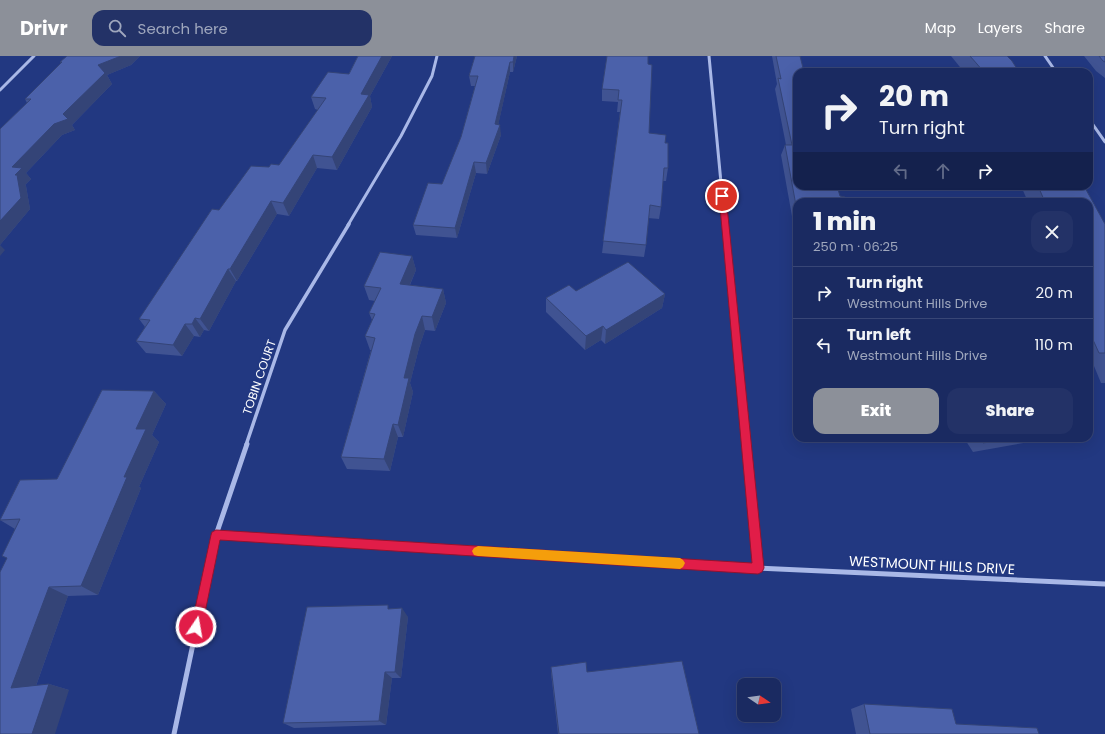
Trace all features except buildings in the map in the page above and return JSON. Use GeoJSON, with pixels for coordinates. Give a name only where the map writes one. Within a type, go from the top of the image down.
{"type":"FeatureCollection","features":[{"type":"Feature","properties":{"kind":"street"},"geometry":{"type":"LineString","coordinates":[[0,90],[34,56]]}},
{"type":"Feature","properties":{"kind":"street","name":"TOBIN COURT"},"geometry":{"type":"LineString","coordinates":[[174,734],[216,535],[285,330],[401,136],[432,76],[437,56]]}},
{"type":"Feature","properties":{"kind":"street"},"geometry":{"type":"LineString","coordinates":[[709,56],[758,568]]}},
{"type":"Feature","properties":{"kind":"street"},"geometry":{"type":"LineString","coordinates":[[1045,56],[1053,68]]}},
{"type":"Feature","properties":{"kind":"street"},"geometry":{"type":"LineString","coordinates":[[1093,125],[1105,142]]}},
{"type":"Feature","properties":{"kind":"street","name":"WESTMOUNT HILLS DRIVE"},"geometry":{"type":"LineString","coordinates":[[216,535],[758,568],[1105,584]]}},
{"type":"Feature","properties":{"kind":"slow traffic"},"geometry":{"type":"LineString","coordinates":[[478,551],[680,563]]}},
{"type":"Feature","properties":{"kind":"route"},"geometry":{"type":"LineString","coordinates":[[196,627],[216,535],[758,568],[722,196]]}}]}
